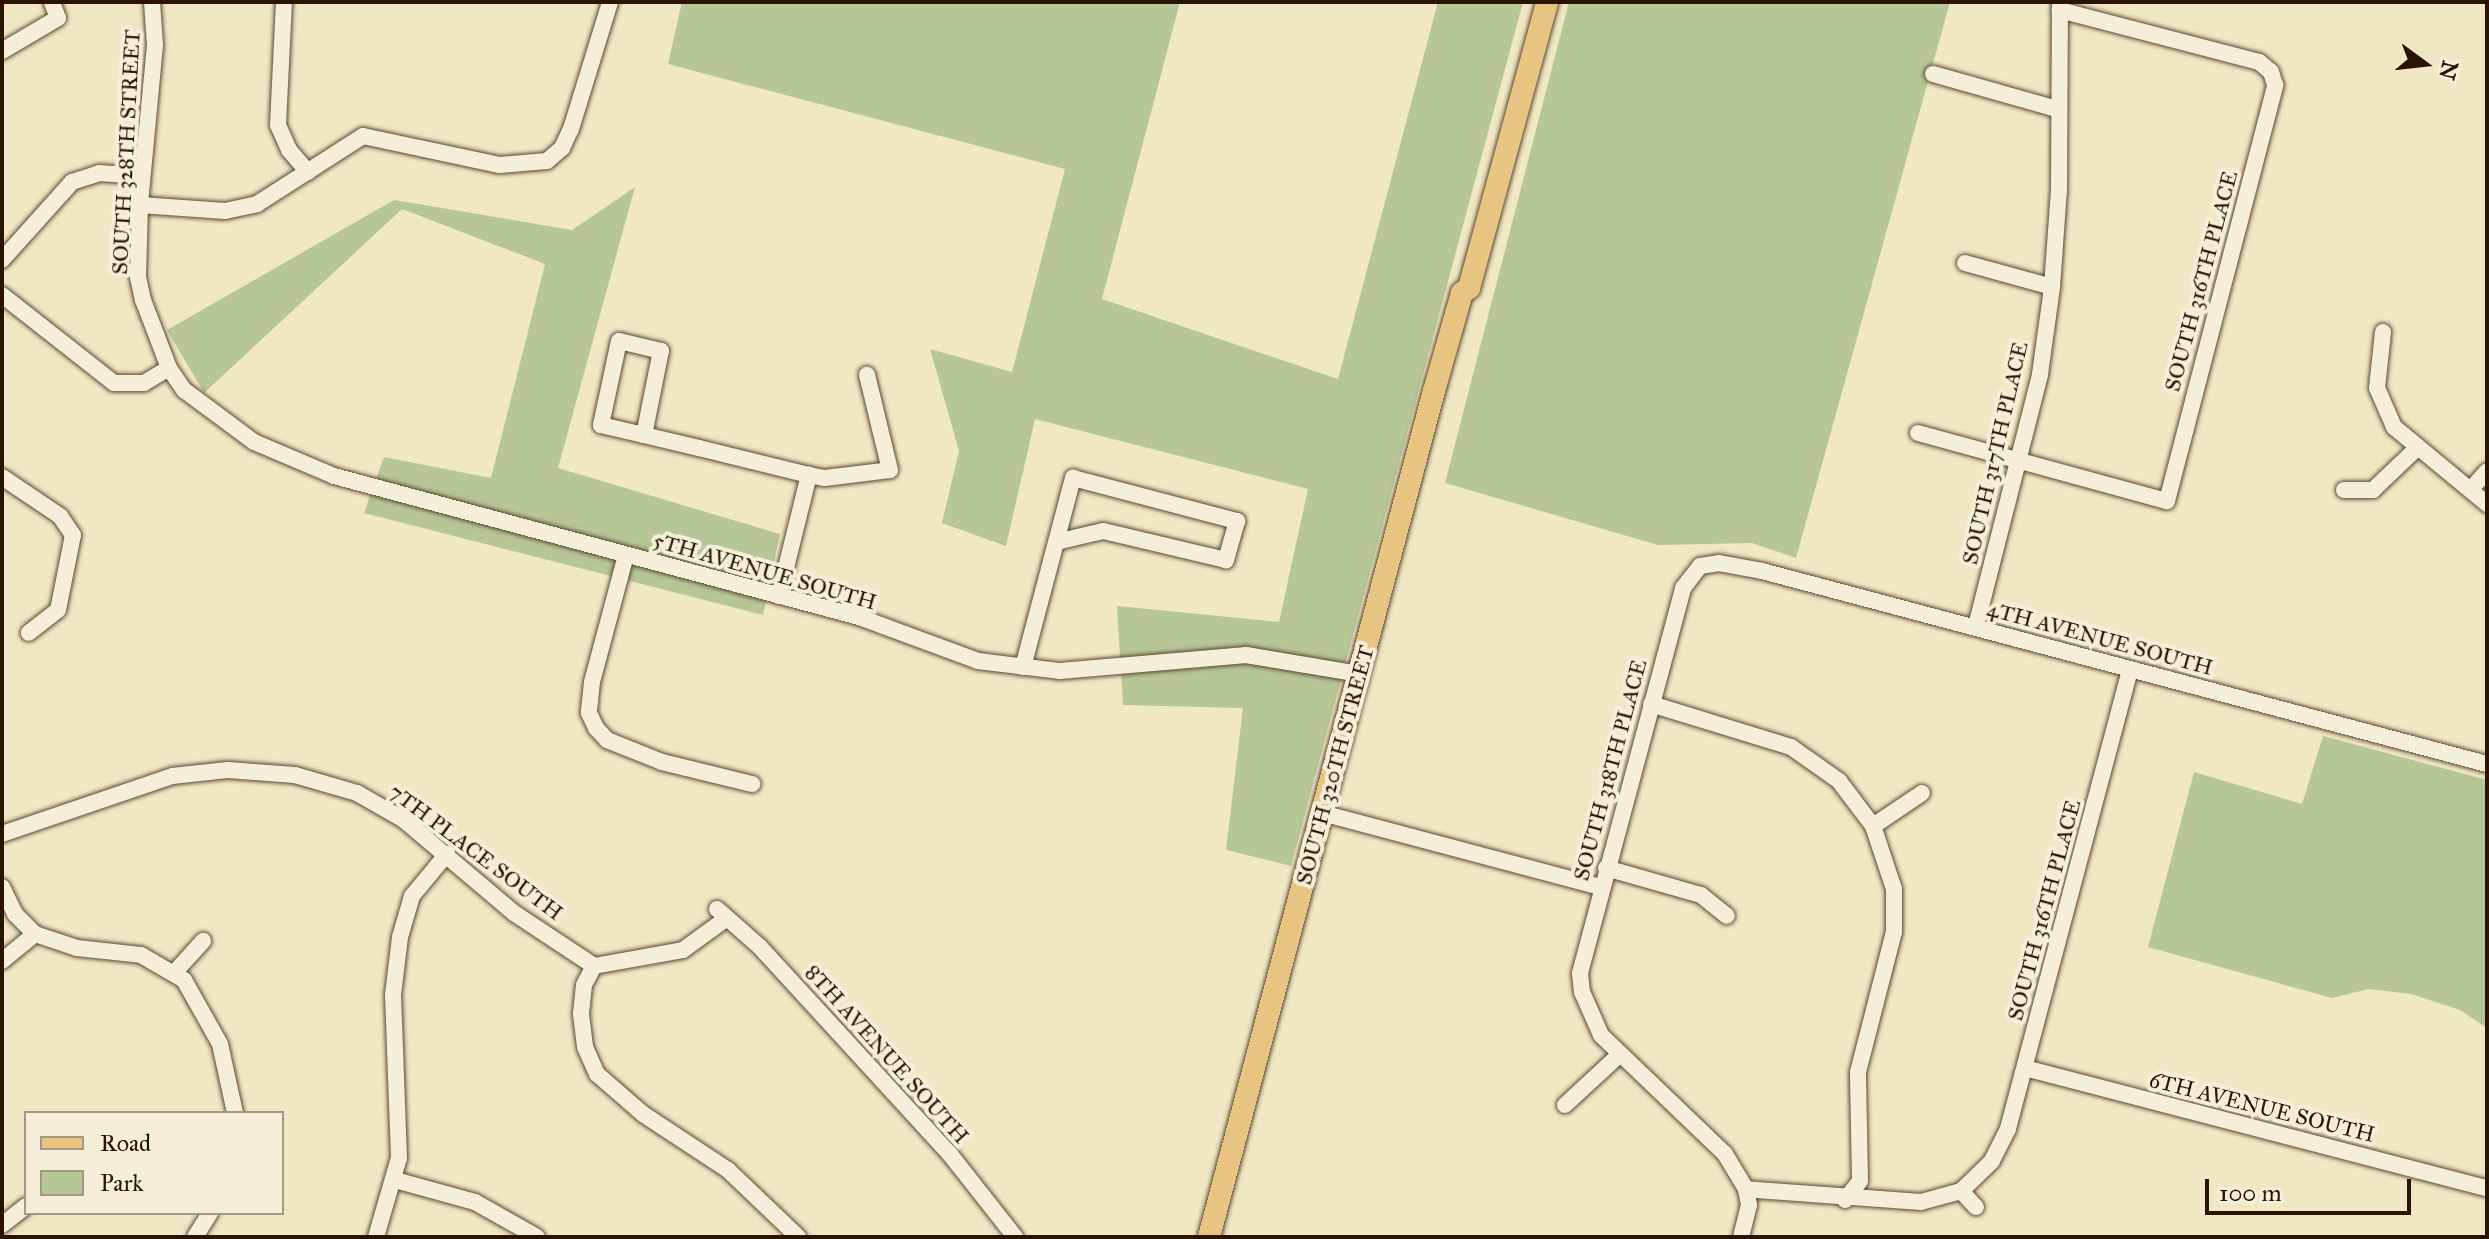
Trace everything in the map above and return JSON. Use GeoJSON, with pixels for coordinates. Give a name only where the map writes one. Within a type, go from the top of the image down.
{"type":"FeatureCollection","features":[{"type":"Feature","properties":{"kind":"main road","name":"SOUTH 320TH STREET"},"geometry":{"type":"LineString","coordinates":[[1209,1237],[1462,293],[1457,279],[1531,2]]}},
{"type":"Feature","properties":{"kind":"main road","name":"SOUTH 320TH STREET"},"geometry":{"type":"LineString","coordinates":[[1462,293],[1469,288],[1547,2]]}},
{"type":"Feature","properties":{"kind":"street","name":"SOUTH 328TH STREET"},"geometry":{"type":"LineString","coordinates":[[152,2],[155,45],[142,176],[138,277],[169,368],[184,390]]}},
{"type":"Feature","properties":{"kind":"street"},"geometry":{"type":"LineString","coordinates":[[284,2],[277,121],[284,142],[308,172]]}},
{"type":"Feature","properties":{"kind":"street"},"geometry":{"type":"LineString","coordinates":[[140,205],[242,208],[273,196],[355,138],[367,136],[490,164],[535,165],[553,157],[565,144],[587,89],[610,2]]}},
{"type":"Feature","properties":{"kind":"street","name":"SOUTH 316TH PLACE"},"geometry":{"type":"LineString","coordinates":[[2019,460],[2167,501],[2275,85],[2271,72],[2259,62],[2060,6]]}},
{"type":"Feature","properties":{"kind":"street","name":"SOUTH 317TH PLACE"},"geometry":{"type":"LineString","coordinates":[[1976,626],[2040,374],[2052,287],[2059,190],[2057,109],[2060,6]]}},
{"type":"Feature","properties":{"kind":"street"},"geometry":{"type":"LineString","coordinates":[[2,51],[55,10]]}},
{"type":"Feature","properties":{"kind":"street"},"geometry":{"type":"LineString","coordinates":[[1933,74],[2057,109]]}},
{"type":"Feature","properties":{"kind":"street"},"geometry":{"type":"LineString","coordinates":[[2,260],[72,182],[99,173],[142,176]]}},
{"type":"Feature","properties":{"kind":"street"},"geometry":{"type":"LineString","coordinates":[[1965,263],[2052,287]]}},
{"type":"Feature","properties":{"kind":"street"},"geometry":{"type":"LineString","coordinates":[[2,295],[114,383],[144,383],[169,368]]}},
{"type":"Feature","properties":{"kind":"street"},"geometry":{"type":"LineString","coordinates":[[2383,332],[2377,388],[2394,427],[2416,449],[2487,504]]}},
{"type":"Feature","properties":{"kind":"street"},"geometry":{"type":"LineString","coordinates":[[644,435],[661,351],[619,341],[601,425],[833,479],[890,470],[867,375]]}},
{"type":"Feature","properties":{"kind":"street","name":"5TH AVENUE SOUTH"},"geometry":{"type":"LineString","coordinates":[[184,390],[230,428],[289,459],[373,488],[859,617],[951,653],[1060,671],[1246,655],[1323,664],[1360,674]]}},
{"type":"Feature","properties":{"kind":"street"},"geometry":{"type":"LineString","coordinates":[[1918,433],[2019,460]]}},
{"type":"Feature","properties":{"kind":"street"},"geometry":{"type":"LineString","coordinates":[[2344,490],[2373,490],[2416,449]]}},
{"type":"Feature","properties":{"kind":"street"},"geometry":{"type":"LineString","coordinates":[[2471,489],[2487,471]]}},
{"type":"Feature","properties":{"kind":"street"},"geometry":{"type":"LineString","coordinates":[[779,596],[809,475]]}},
{"type":"Feature","properties":{"kind":"street"},"geometry":{"type":"LineString","coordinates":[[2,477],[60,516],[73,535],[58,610],[29,633]]}},
{"type":"Feature","properties":{"kind":"street"},"geometry":{"type":"LineString","coordinates":[[1023,667],[1056,542],[1073,478],[1237,521],[1226,560],[1103,531],[1056,542]]}},
{"type":"Feature","properties":{"kind":"street"},"geometry":{"type":"LineString","coordinates":[[626,555],[592,682],[589,713],[596,728],[607,740],[662,762],[752,784]]}},
{"type":"Feature","properties":{"kind":"street","name":"4TH AVENUE SOUTH"},"geometry":{"type":"LineString","coordinates":[[1700,566],[1744,567],[1976,626],[2487,764]]}},
{"type":"Feature","properties":{"kind":"street","name":"SOUTH 318TH PLACE"},"geometry":{"type":"LineString","coordinates":[[1618,1056],[1601,1035],[1582,992],[1581,958],[1683,588],[1700,566]]}},
{"type":"Feature","properties":{"kind":"street","name":"SOUTH 316TH PLACE"},"geometry":{"type":"LineString","coordinates":[[1961,1191],[2000,1149],[2025,1068],[2130,670]]}},
{"type":"Feature","properties":{"kind":"street"},"geometry":{"type":"LineString","coordinates":[[1651,704],[1791,747],[1839,781],[1873,826],[1894,889],[1894,932],[1858,1072],[1860,1181],[1845,1200]]}},
{"type":"Feature","properties":{"kind":"street","name":"7TH PLACE SOUTH"},"geometry":{"type":"LineString","coordinates":[[2,834],[172,776],[261,771],[357,793],[404,820],[514,913],[594,966]]}},
{"type":"Feature","properties":{"kind":"street"},"geometry":{"type":"LineString","coordinates":[[1873,826],[1922,793]]}},
{"type":"Feature","properties":{"kind":"street"},"geometry":{"type":"LineString","coordinates":[[1322,813],[1601,887]]}},
{"type":"Feature","properties":{"kind":"street"},"geometry":{"type":"LineString","coordinates":[[376,1237],[395,1180],[400,1100],[393,995],[400,937],[412,896],[447,854]]}},
{"type":"Feature","properties":{"kind":"street"},"geometry":{"type":"LineString","coordinates":[[1606,868],[1701,895],[1727,916]]}},
{"type":"Feature","properties":{"kind":"street"},"geometry":{"type":"LineString","coordinates":[[2,887],[15,914],[35,934],[77,948],[141,955],[175,972],[200,1001],[220,1044],[235,1111]]}},
{"type":"Feature","properties":{"kind":"street","name":"8TH AVENUE SOUTH"},"geometry":{"type":"LineString","coordinates":[[594,966],[683,950],[722,914],[760,947],[949,1153],[1015,1237]]}},
{"type":"Feature","properties":{"kind":"street"},"geometry":{"type":"LineString","coordinates":[[2,961],[35,934]]}},
{"type":"Feature","properties":{"kind":"street"},"geometry":{"type":"LineString","coordinates":[[175,972],[203,941]]}},
{"type":"Feature","properties":{"kind":"street"},"geometry":{"type":"LineString","coordinates":[[594,966],[584,985],[581,1014],[585,1047],[597,1074],[643,1114],[728,1170],[798,1237]]}},
{"type":"Feature","properties":{"kind":"street"},"geometry":{"type":"LineString","coordinates":[[1565,1105],[1618,1056],[1725,1154],[1746,1189],[1749,1205],[1741,1237]]}},
{"type":"Feature","properties":{"kind":"street","name":"6TH AVENUE SOUTH"},"geometry":{"type":"LineString","coordinates":[[2025,1068],[2487,1188]]}},
{"type":"Feature","properties":{"kind":"street"},"geometry":{"type":"LineString","coordinates":[[395,1180],[475,1202],[537,1237]]}},
{"type":"Feature","properties":{"kind":"street"},"geometry":{"type":"LineString","coordinates":[[1746,1189],[1845,1200],[1921,1202],[1961,1191],[1976,1207]]}},
{"type":"Feature","properties":{"kind":"street"},"geometry":{"type":"LineString","coordinates":[[2,1225],[24,1208]]}},
{"type":"Feature","properties":{"kind":"street"},"geometry":{"type":"LineString","coordinates":[[195,1237],[209,1215]]}},
{"type":"Feature","properties":{"kind":"green space"},"geometry":{"type":"Polygon","coordinates":[[[682,2],[1180,2],[1102,299],[1338,379],[1438,2],[1523,2],[1291,866],[1226,850],[1243,708],[1123,705],[1117,606],[1279,622],[1308,489],[1035,419],[1006,546],[942,523],[959,451],[930,349],[1012,372],[1065,169],[668,64],[682,2]]]}},
{"type":"Feature","properties":{"kind":"green space"},"geometry":{"type":"Polygon","coordinates":[[[1569,2],[1950,2],[1796,558],[1752,543],[1658,545],[1445,483],[1569,2]]]}},
{"type":"Feature","properties":{"kind":"green space"},"geometry":{"type":"Polygon","coordinates":[[[635,187],[558,468],[780,534],[763,615],[364,513],[384,457],[491,478],[545,264],[402,209],[204,393],[167,330],[394,200],[572,230],[635,187]]]}},
{"type":"Feature","properties":{"kind":"green space"},"geometry":{"type":"Polygon","coordinates":[[[2323,736],[2487,780],[2487,1028],[2460,1010],[2411,994],[2369,989],[2332,998],[2148,947],[2194,772],[2302,804],[2323,736]]]}}]}
